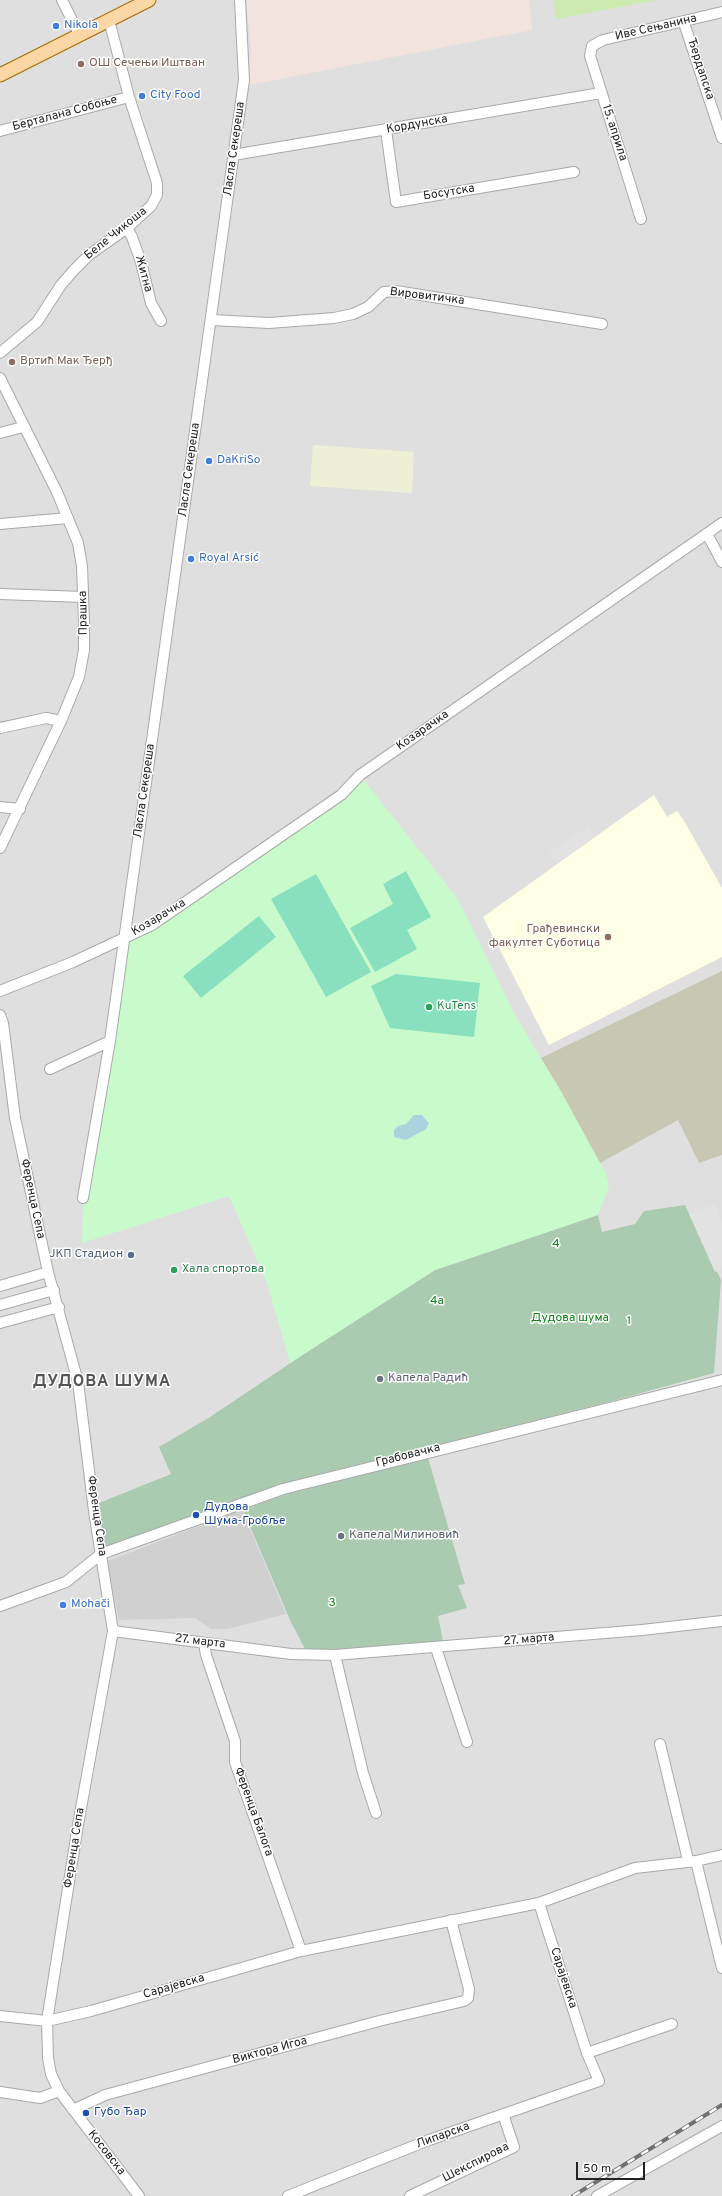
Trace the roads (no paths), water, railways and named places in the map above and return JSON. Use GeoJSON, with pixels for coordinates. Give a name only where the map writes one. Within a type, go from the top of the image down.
{"type":"FeatureCollection","features":[{"type":"Feature","properties":{"kind":"main road"},"geometry":{"type":"LineString","coordinates":[[0,75],[149,0]]}},
{"type":"Feature","properties":{"kind":"street"},"geometry":{"type":"LineString","coordinates":[[62,0],[79,34]]}},
{"type":"Feature","properties":{"kind":"street","name":"Ласла Секереша"},"geometry":{"type":"LineString","coordinates":[[124,939],[212,320],[244,80],[240,0]]}},
{"type":"Feature","properties":{"kind":"street","name":"Иве Сењанина"},"geometry":{"type":"LineString","coordinates":[[592,46],[602,40],[722,12]]}},
{"type":"Feature","properties":{"kind":"street","name":"Беле Чикоша"},"geometry":{"type":"LineString","coordinates":[[0,353],[37,322],[61,285],[74,270],[89,255],[126,228],[151,206],[157,195],[157,183],[129,97],[109,20]]}},
{"type":"Feature","properties":{"kind":"street","name":"Ђердапска"},"geometry":{"type":"LineString","coordinates":[[684,22],[722,138]]}},
{"type":"Feature","properties":{"kind":"street","name":"15. априла"},"geometry":{"type":"LineString","coordinates":[[592,46],[590,56],[641,219]]}},
{"type":"Feature","properties":{"kind":"street","name":"Кордунска"},"geometry":{"type":"LineString","coordinates":[[233,155],[601,93]]}},
{"type":"Feature","properties":{"kind":"street","name":"Берталана Собоње"},"geometry":{"type":"LineString","coordinates":[[0,131],[129,97]]}},
{"type":"Feature","properties":{"kind":"street","name":"Босутска"},"geometry":{"type":"LineString","coordinates":[[386,130],[396,202],[574,172]]}},
{"type":"Feature","properties":{"kind":"street","name":"Житна"},"geometry":{"type":"LineString","coordinates":[[126,228],[132,238],[141,262],[151,303],[161,321]]}},
{"type":"Feature","properties":{"kind":"street","name":"Вировитичка"},"geometry":{"type":"LineString","coordinates":[[212,320],[269,323],[334,318],[353,314],[368,307],[384,292],[396,291],[602,324]]}},
{"type":"Feature","properties":{"kind":"street","name":"Прашка"},"geometry":{"type":"LineString","coordinates":[[0,378],[23,427],[57,492],[78,543],[82,566],[83,597],[83,656],[79,677],[62,721],[0,848]]}},
{"type":"Feature","properties":{"kind":"street"},"geometry":{"type":"LineString","coordinates":[[0,433],[23,427]]}},
{"type":"Feature","properties":{"kind":"street"},"geometry":{"type":"LineString","coordinates":[[0,524],[68,518]]}},
{"type":"Feature","properties":{"kind":"street","name":"Козарачка"},"geometry":{"type":"LineString","coordinates":[[0,990],[124,939],[152,925],[341,795],[360,775],[722,523]]}},
{"type":"Feature","properties":{"kind":"street"},"geometry":{"type":"LineString","coordinates":[[707,534],[722,562]]}},
{"type":"Feature","properties":{"kind":"street"},"geometry":{"type":"LineString","coordinates":[[0,594],[83,597]]}},
{"type":"Feature","properties":{"kind":"street"},"geometry":{"type":"LineString","coordinates":[[0,728],[46,718],[62,721]]}},
{"type":"Feature","properties":{"kind":"street"},"geometry":{"type":"LineString","coordinates":[[0,807],[20,809]]}},
{"type":"Feature","properties":{"kind":"street"},"geometry":{"type":"LineString","coordinates":[[83,1198],[110,1042],[124,939]]}},
{"type":"Feature","properties":{"kind":"street","name":"Ференца Сепа"},"geometry":{"type":"LineString","coordinates":[[0,1015],[3,1023],[15,1118],[48,1272],[59,1307],[78,1382],[113,1631],[78,1825],[47,2021]]}},
{"type":"Feature","properties":{"kind":"street"},"geometry":{"type":"LineString","coordinates":[[50,1069],[110,1042]]}},
{"type":"Feature","properties":{"kind":"street"},"geometry":{"type":"LineString","coordinates":[[0,1286],[48,1272]]}},
{"type":"Feature","properties":{"kind":"street"},"geometry":{"type":"LineString","coordinates":[[0,1305],[54,1290]]}},
{"type":"Feature","properties":{"kind":"street"},"geometry":{"type":"LineString","coordinates":[[0,1323],[59,1307]]}},
{"type":"Feature","properties":{"kind":"street","name":"Грабовачка"},"geometry":{"type":"LineString","coordinates":[[0,1606],[66,1582],[101,1554],[283,1489],[722,1380]]}},
{"type":"Feature","properties":{"kind":"street","name":"27. марта"},"geometry":{"type":"LineString","coordinates":[[113,1631],[291,1654],[335,1656],[642,1630],[722,1620]]}},
{"type":"Feature","properties":{"kind":"street","name":"Ференца Балога"},"geometry":{"type":"LineString","coordinates":[[204,1643],[206,1655],[235,1741],[235,1762],[273,1866],[301,1951]]}},
{"type":"Feature","properties":{"kind":"street"},"geometry":{"type":"LineString","coordinates":[[436,1648],[467,1742]]}},
{"type":"Feature","properties":{"kind":"street"},"geometry":{"type":"LineString","coordinates":[[335,1656],[363,1773],[376,1813]]}},
{"type":"Feature","properties":{"kind":"street"},"geometry":{"type":"LineString","coordinates":[[660,1744],[722,1968]]}},
{"type":"Feature","properties":{"kind":"street","name":"Сарајевска"},"geometry":{"type":"LineString","coordinates":[[0,2016],[47,2021],[91,2011],[301,1951],[539,1903],[635,1868],[692,1861],[722,1855]]}},
{"type":"Feature","properties":{"kind":"street","name":"Сарајевска"},"geometry":{"type":"LineString","coordinates":[[539,1903],[587,2053],[599,2081]]}},
{"type":"Feature","properties":{"kind":"street","name":"Виктора Игоа"},"geometry":{"type":"LineString","coordinates":[[73,2110],[105,2096],[468,1998],[469,1989],[451,1920]]}},
{"type":"Feature","properties":{"kind":"street","name":"Косовска"},"geometry":{"type":"LineString","coordinates":[[47,2021],[48,2058],[51,2074],[59,2091],[140,2196]]}},
{"type":"Feature","properties":{"kind":"street"},"geometry":{"type":"LineString","coordinates":[[587,2053],[672,2024]]}},
{"type":"Feature","properties":{"kind":"street","name":"Липарска"},"geometry":{"type":"LineString","coordinates":[[288,2196],[429,2140],[599,2081]]}},
{"type":"Feature","properties":{"kind":"street"},"geometry":{"type":"LineString","coordinates":[[0,2092],[40,2098],[59,2091]]}},
{"type":"Feature","properties":{"kind":"street","name":"Шекспирова"},"geometry":{"type":"LineString","coordinates":[[410,2196],[514,2147],[503,2114]]}},
{"type":"Feature","properties":{"kind":"street"},"geometry":{"type":"LineString","coordinates":[[597,2196],[722,2126]]}},
{"type":"Feature","properties":{"kind":"water"},"geometry":{"type":"Polygon","coordinates":[[[414,1115],[422,1115],[429,1123],[426,1129],[406,1140],[394,1137],[394,1130],[398,1126],[406,1124],[414,1115]]]}},
{"type":"Feature","properties":{"kind":"railway"},"geometry":{"type":"LineString","coordinates":[[573,2196],[722,2105]]}},
{"type":"Feature","properties":{"kind":"place","name":"Nikola"},"geometry":{"type":"Point","coordinates":[56,26]}},
{"type":"Feature","properties":{"kind":"place","name":"ОШ Сечењи Иштван"},"geometry":{"type":"Point","coordinates":[81,64]}},
{"type":"Feature","properties":{"kind":"place","name":"City Food"},"geometry":{"type":"Point","coordinates":[142,96]}},
{"type":"Feature","properties":{"kind":"place","name":"Вртић Мак Ђерђ"},"geometry":{"type":"Point","coordinates":[12,362]}},
{"type":"Feature","properties":{"kind":"place","name":"DaKriSo"},"geometry":{"type":"Point","coordinates":[209,461]}},
{"type":"Feature","properties":{"kind":"place","name":"Royal Arsić"},"geometry":{"type":"Point","coordinates":[191,559]}},
{"type":"Feature","properties":{"kind":"place","name":"Грађевински факултет Суботица"},"geometry":{"type":"Point","coordinates":[608,937]}},
{"type":"Feature","properties":{"kind":"place","name":"KuTens"},"geometry":{"type":"Point","coordinates":[429,1007]}},
{"type":"Feature","properties":{"kind":"place","name":"ЈКП Стадион"},"geometry":{"type":"Point","coordinates":[131,1255]}},
{"type":"Feature","properties":{"kind":"place","name":"Хала спортова"},"geometry":{"type":"Point","coordinates":[174,1270]}},
{"type":"Feature","properties":{"kind":"place","name":"Капела Радић"},"geometry":{"type":"Point","coordinates":[380,1379]}},
{"type":"Feature","properties":{"kind":"place","name":"Дудова Шума-Гробље"},"geometry":{"type":"Point","coordinates":[196,1515]}},
{"type":"Feature","properties":{"kind":"place","name":"Капела Милиновић"},"geometry":{"type":"Point","coordinates":[341,1536]}},
{"type":"Feature","properties":{"kind":"place","name":"Mohači"},"geometry":{"type":"Point","coordinates":[63,1605]}},
{"type":"Feature","properties":{"kind":"place","name":"Губо Ђар"},"geometry":{"type":"Point","coordinates":[86,2113]}},
{"type":"Feature","properties":{"kind":"district","name":"ДУДОВА ШУМА"},"geometry":{"type":"Point","coordinates":[102,1383]}},
{"type":"Feature","properties":{"kind":"park label","name":"4"},"geometry":{"type":"Point","coordinates":[556,1245]}},
{"type":"Feature","properties":{"kind":"park label","name":"4a"},"geometry":{"type":"Point","coordinates":[437,1302]}},
{"type":"Feature","properties":{"kind":"park label","name":"Дудова шума"},"geometry":{"type":"Point","coordinates":[570,1319]}},
{"type":"Feature","properties":{"kind":"park label","name":"1"},"geometry":{"type":"Point","coordinates":[629,1322]}},
{"type":"Feature","properties":{"kind":"park label","name":"3"},"geometry":{"type":"Point","coordinates":[332,1604]}}]}
